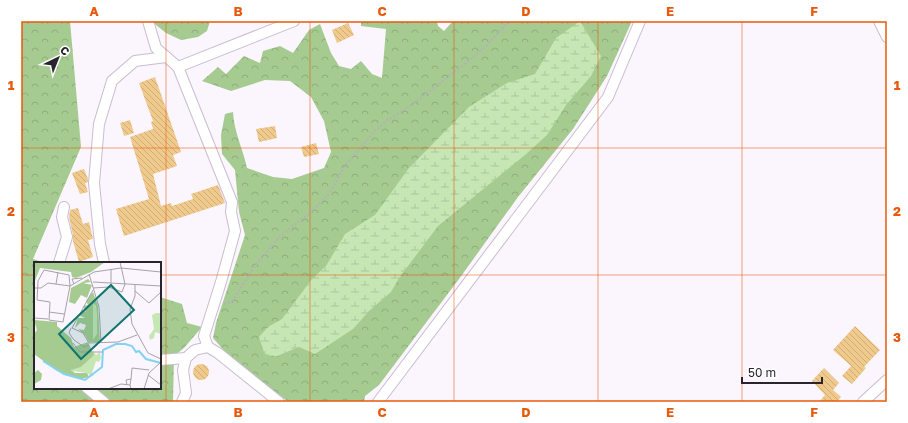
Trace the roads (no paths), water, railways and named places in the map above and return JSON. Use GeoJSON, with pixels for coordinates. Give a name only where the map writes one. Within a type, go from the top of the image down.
{"type":"FeatureCollection","features":[{"type":"Feature","properties":{"kind":"street"},"geometry":{"type":"LineString","coordinates":[[148,21],[156,48],[178,67],[232,202],[231,212],[235,231],[204,336],[208,347]]}},
{"type":"Feature","properties":{"kind":"street"},"geometry":{"type":"LineString","coordinates":[[178,67],[294,21]]}},
{"type":"Feature","properties":{"kind":"street"},"geometry":{"type":"LineString","coordinates":[[378,402],[608,97],[640,21]]}},
{"type":"Feature","properties":{"kind":"street"},"geometry":{"type":"LineString","coordinates":[[879,21],[887,37]]}},
{"type":"Feature","properties":{"kind":"street"},"geometry":{"type":"LineString","coordinates":[[104,262],[100,244],[94,183],[99,124],[112,82],[135,61],[166,57]]}},
{"type":"Feature","properties":{"kind":"street"},"geometry":{"type":"LineString","coordinates":[[59,262],[67,237],[62,217],[64,207]]}},
{"type":"Feature","properties":{"kind":"street"},"geometry":{"type":"LineString","coordinates":[[182,402],[186,393],[183,370],[186,358],[195,350],[208,347],[218,352],[279,402]]}},
{"type":"Feature","properties":{"kind":"street"},"geometry":{"type":"LineString","coordinates":[[161,360],[186,358]]}},
{"type":"Feature","properties":{"kind":"street"},"geometry":{"type":"LineString","coordinates":[[863,402],[887,380]]}},
{"type":"Feature","properties":{"kind":"street"},"geometry":{"type":"LineString","coordinates":[[88,389],[104,402]]}}]}
